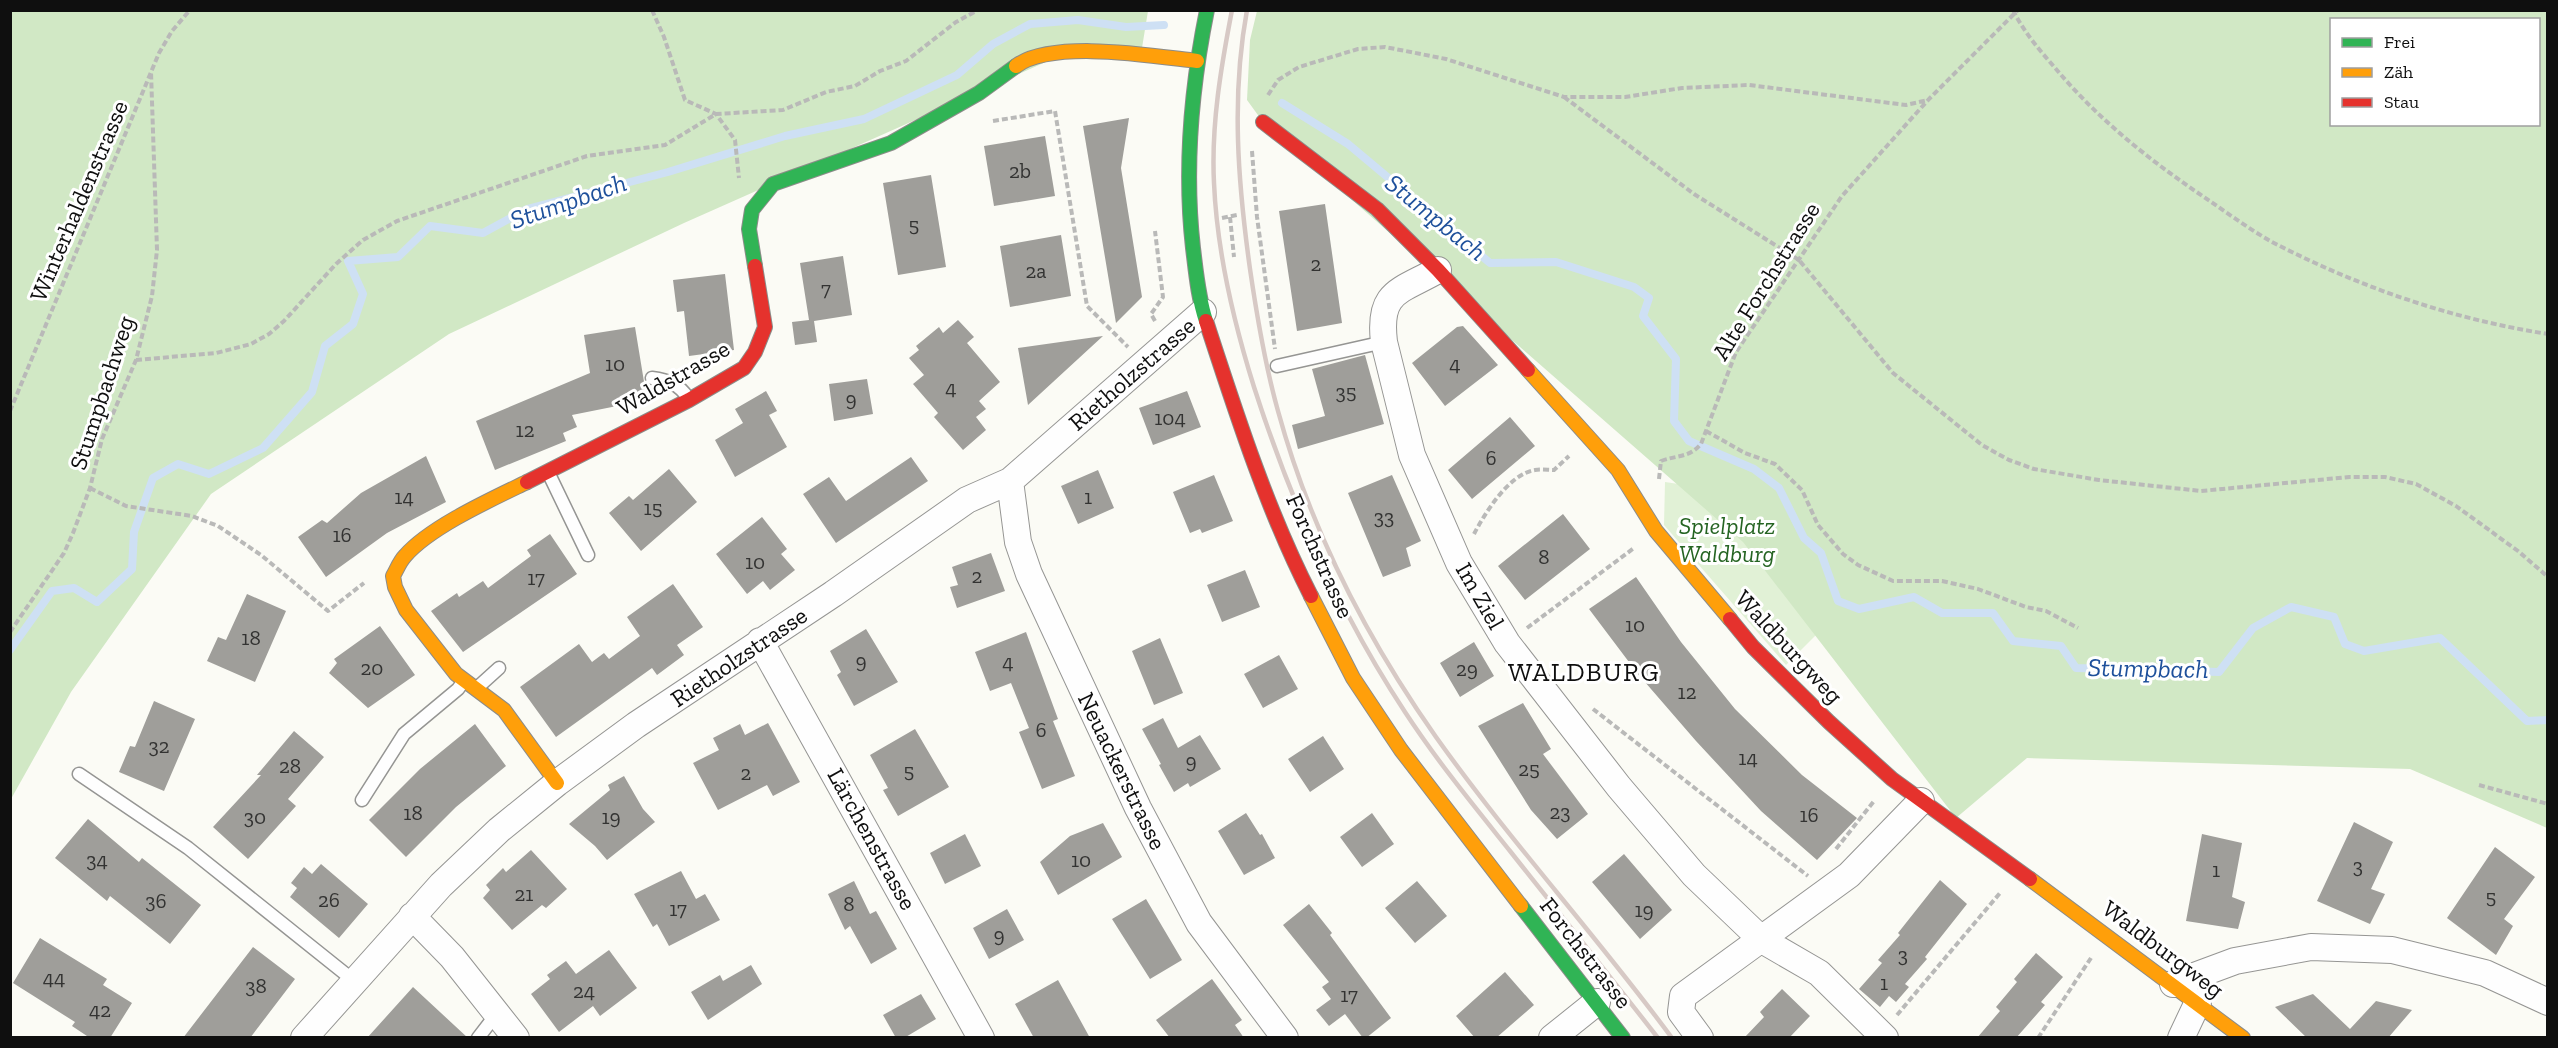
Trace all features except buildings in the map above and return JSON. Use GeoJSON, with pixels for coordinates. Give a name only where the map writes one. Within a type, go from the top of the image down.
{"type":"FeatureCollection","features":[{"type":"Feature","properties":{"kind":"street","name":"Forchstrasse"},"geometry":{"type":"LineString","coordinates":[[1207,10],[1197,61],[1190,127],[1188,200],[1194,256],[1203,312],[1249,447],[1295,565],[1353,678],[1407,759],[1623,1038]]}},
{"type":"Feature","properties":{"kind":"street","name":"Waldstrasse"},"geometry":{"type":"LineString","coordinates":[[393,576],[405,556],[421,542],[469,511],[689,400],[744,368],[755,352],[765,327],[749,229],[752,210],[773,184],[891,143],[979,93],[1021,62],[1068,52],[1110,52],[1197,61]]}},
{"type":"Feature","properties":{"kind":"street","name":"Waldburgweg"},"geometry":{"type":"LineString","coordinates":[[1263,122],[1377,209],[1438,270],[1618,470],[1656,531],[1754,647],[1829,722],[1892,780],[2198,1002],[2243,1038]]}},
{"type":"Feature","properties":{"kind":"street","name":"Im Ziel"},"geometry":{"type":"LineString","coordinates":[[1438,270],[1399,289],[1386,304],[1382,323],[1384,342],[1412,455],[1459,563],[1508,643],[1619,787],[1694,876],[1762,940],[1819,973],[1883,1036]]}},
{"type":"Feature","properties":{"kind":"street","name":"Rietholzstrasse"},"geometry":{"type":"LineString","coordinates":[[304,1038],[412,916],[499,830],[557,783],[636,725],[833,594],[967,500],[1010,481],[1203,312]]}},
{"type":"Feature","properties":{"kind":"street","name":"Neuackerstrasse"},"geometry":{"type":"LineString","coordinates":[[1010,481],[1018,542],[1029,574],[1138,808],[1199,923],[1285,1038]]}},
{"type":"Feature","properties":{"kind":"street"},"geometry":{"type":"LineString","coordinates":[[393,576],[395,587],[406,610],[456,674],[504,710],[557,783]]}},
{"type":"Feature","properties":{"kind":"street","name":"Lärchenstrasse"},"geometry":{"type":"LineString","coordinates":[[760,641],[981,1038]]}},
{"type":"Feature","properties":{"kind":"street"},"geometry":{"type":"LineString","coordinates":[[1700,1038],[1681,1012],[1683,996],[1849,874],[1921,801]]}},
{"type":"Feature","properties":{"kind":"street"},"geometry":{"type":"LineString","coordinates":[[412,916],[452,957],[498,1012],[516,1038]]}},
{"type":"Feature","properties":{"kind":"street"},"geometry":{"type":"LineString","coordinates":[[2173,984],[2235,961],[2311,947],[2392,950],[2485,973],[2547,1002]]}},
{"type":"Feature","properties":{"kind":"street"},"geometry":{"type":"LineString","coordinates":[[1552,1038],[1597,1002]]}},
{"type":"Feature","properties":{"kind":"street"},"geometry":{"type":"LineString","coordinates":[[2181,1038],[2198,1002]]}},
{"type":"Feature","properties":{"kind":"lane"},"geometry":{"type":"LineString","coordinates":[[1277,366],[1384,342]]}},
{"type":"Feature","properties":{"kind":"lane"},"geometry":{"type":"LineString","coordinates":[[652,378],[666,380],[680,387],[689,400]]}},
{"type":"Feature","properties":{"kind":"lane"},"geometry":{"type":"LineString","coordinates":[[548,471],[588,555]]}},
{"type":"Feature","properties":{"kind":"lane"},"geometry":{"type":"LineString","coordinates":[[476,688],[499,668]]}},
{"type":"Feature","properties":{"kind":"lane"},"geometry":{"type":"LineString","coordinates":[[362,800],[404,734],[458,689],[464,680]]}},
{"type":"Feature","properties":{"kind":"lane"},"geometry":{"type":"LineString","coordinates":[[79,774],[188,848],[353,981]]}},
{"type":"Feature","properties":{"kind":"lane"},"geometry":{"type":"LineString","coordinates":[[478,1038],[498,1012]]}},
{"type":"Feature","properties":{"kind":"path"},"geometry":{"type":"LineString","coordinates":[[652,10],[664,37],[685,100],[716,114],[783,110],[826,92],[855,86],[880,71],[906,61],[956,22],[978,10]]}},
{"type":"Feature","properties":{"kind":"path","name":"Winterhaldenstrasse"},"geometry":{"type":"LineString","coordinates":[[10,411],[159,53],[188,11]]}},
{"type":"Feature","properties":{"kind":"path"},"geometry":{"type":"LineString","coordinates":[[2016,12],[2034,44],[2088,106],[2177,179],[2271,241],[2367,286],[2423,307],[2500,327],[2547,334]]}},
{"type":"Feature","properties":{"kind":"path","name":"Alte Forchstrasse"},"geometry":{"type":"LineString","coordinates":[[1659,484],[1661,461],[1672,457],[1683,457],[1694,452],[1701,444],[1736,352],[1842,196],[1929,99],[2016,12]]}},
{"type":"Feature","properties":{"kind":"path"},"geometry":{"type":"LineString","coordinates":[[1277,366],[1257,217],[1251,140],[1263,122],[1263,102],[1278,80],[1299,66],[1370,47],[1400,49],[1446,59],[1564,97],[1625,97],[1682,88],[1749,85],[1906,105],[1929,99]]}},
{"type":"Feature","properties":{"kind":"path","name":"Stumpbachweg"},"geometry":{"type":"LineString","coordinates":[[10,632],[64,553],[90,488],[102,439],[136,360],[152,296],[157,250],[151,72]]}},
{"type":"Feature","properties":{"kind":"path"},"geometry":{"type":"LineString","coordinates":[[979,93],[984,122],[1055,111],[1087,306],[1144,362]]}},
{"type":"Feature","properties":{"kind":"path"},"geometry":{"type":"LineString","coordinates":[[1564,97],[1694,194],[1799,260],[1893,373],[1982,445],[2009,460],[2034,469],[2099,480],[2201,491],[2349,477],[2385,477],[2416,484],[2456,506],[2518,552],[2547,577]]}},
{"type":"Feature","properties":{"kind":"path"},"geometry":{"type":"LineString","coordinates":[[716,114],[735,140],[740,184]]}},
{"type":"Feature","properties":{"kind":"path"},"geometry":{"type":"LineString","coordinates":[[136,360],[216,352],[251,344],[269,334],[336,264],[380,228],[397,220],[587,156],[665,145],[716,114]]}},
{"type":"Feature","properties":{"kind":"path"},"geometry":{"type":"LineString","coordinates":[[1222,218],[1237,215]]}},
{"type":"Feature","properties":{"kind":"path"},"geometry":{"type":"LineString","coordinates":[[1230,217],[1234,257]]}},
{"type":"Feature","properties":{"kind":"path"},"geometry":{"type":"LineString","coordinates":[[1155,231],[1163,297],[1151,314],[1155,321]]}},
{"type":"Feature","properties":{"kind":"path"},"geometry":{"type":"LineString","coordinates":[[1706,431],[1745,453],[1775,464],[1802,490],[1818,525],[1843,554],[1858,565],[1893,581],[1942,581],[1978,589],[2026,607],[2046,610],[2078,628]]}},
{"type":"Feature","properties":{"kind":"path"},"geometry":{"type":"LineString","coordinates":[[1470,543],[1486,511],[1508,485],[1533,470],[1554,470],[1590,438]]}},
{"type":"Feature","properties":{"kind":"path"},"geometry":{"type":"LineString","coordinates":[[90,488],[126,506],[192,516],[218,526],[261,555],[328,611],[378,572],[393,576]]}},
{"type":"Feature","properties":{"kind":"path"},"geometry":{"type":"LineString","coordinates":[[1508,643],[1656,531]]}},
{"type":"Feature","properties":{"kind":"path"},"geometry":{"type":"LineString","coordinates":[[1590,707],[1811,879]]}},
{"type":"Feature","properties":{"kind":"path"},"geometry":{"type":"LineString","coordinates":[[1833,852],[1892,780]]}},
{"type":"Feature","properties":{"kind":"path"},"geometry":{"type":"LineString","coordinates":[[2479,785],[2547,804]]}},
{"type":"Feature","properties":{"kind":"path"},"geometry":{"type":"LineString","coordinates":[[1883,1036],[2018,872]]}},
{"type":"Feature","properties":{"kind":"path"},"geometry":{"type":"LineString","coordinates":[[2038,1038],[2106,935]]}},
{"type":"Feature","properties":{"kind":"green space"},"geometry":{"type":"Polygon","coordinates":[[[11,11],[1148,11],[1141,54],[1068,52],[684,223],[449,334],[211,494],[71,692],[11,799],[11,11]]]}},
{"type":"Feature","properties":{"kind":"green space"},"geometry":{"type":"Polygon","coordinates":[[[1257,11],[2547,11],[2547,828],[2410,769],[2027,758],[1956,818],[1743,542],[1263,122],[1247,100],[1250,40],[1257,11]]]}},
{"type":"Feature","properties":{"kind":"green space","name":"Spielplatz Waldburg"},"geometry":{"type":"Polygon","coordinates":[[[1665,482],[1747,494],[1835,616],[1786,665],[1664,525],[1665,482]]]}},
{"type":"Feature","properties":{"kind":"waterway","name":"Stumpbach"},"geometry":{"type":"LineString","coordinates":[[10,650],[52,591],[74,588],[97,602],[132,569],[134,532],[153,478],[178,464],[209,474],[263,448],[312,392],[325,346],[353,324],[363,294],[348,261],[398,257],[430,226],[483,233],[527,209],[668,172],[785,136],[864,119],[957,75],[993,44],[1030,24],[1078,20],[1126,27],[1164,25]]}},
{"type":"Feature","properties":{"kind":"waterway","name":"Stumpbach"},"geometry":{"type":"LineString","coordinates":[[1282,103],[1348,144],[1490,263],[1556,262],[1634,287],[1649,298],[1643,316],[1676,359],[1674,421],[1689,441],[1754,469],[1779,488],[1804,538],[1821,553],[1838,601],[1859,609],[1914,597],[1942,613],[1993,613],[2013,641],[2061,646],[2076,668],[2219,672],[2253,628],[2291,607],[2334,617],[2345,644],[2364,651],[2440,638],[2527,721],[2548,720]]}},
{"type":"Feature","properties":{"kind":"railway"},"geometry":{"type":"LineString","coordinates":[[1232,10],[1215,118],[1213,161],[1222,261],[1246,362],[1268,430],[1301,514],[1338,596],[1381,674],[1417,730],[1469,800],[1658,1038]]}},
{"type":"Feature","properties":{"kind":"railway"},"geometry":{"type":"LineString","coordinates":[[1247,10],[1239,75],[1238,108],[1242,204],[1250,269],[1269,376],[1291,455],[1306,498],[1364,622],[1436,737],[1493,813],[1672,1038]]}},
{"type":"Feature","properties":{"kind":"traffic: fast"},"geometry":{"type":"LineString","coordinates":[[1206,321],[1193,248],[1189,158],[1193,99],[1207,10]]}},
{"type":"Feature","properties":{"kind":"traffic: fast"},"geometry":{"type":"LineString","coordinates":[[755,266],[749,229],[752,210],[773,184],[891,143],[979,93],[1016,66]]}},
{"type":"Feature","properties":{"kind":"traffic: fast"},"geometry":{"type":"LineString","coordinates":[[1521,906],[1623,1038]]}},
{"type":"Feature","properties":{"kind":"traffic: slow"},"geometry":{"type":"LineString","coordinates":[[1016,66],[1033,58],[1078,51],[1130,53],[1197,61]]}},
{"type":"Feature","properties":{"kind":"traffic: slow"},"geometry":{"type":"LineString","coordinates":[[1528,370],[1618,470],[1656,531],[1730,619]]}},
{"type":"Feature","properties":{"kind":"traffic: slow"},"geometry":{"type":"LineString","coordinates":[[527,482],[445,524],[416,545],[403,558],[393,576],[395,587],[406,610],[456,674],[504,710],[557,783]]}},
{"type":"Feature","properties":{"kind":"traffic: slow"},"geometry":{"type":"LineString","coordinates":[[1311,596],[1353,678],[1401,750],[1521,906]]}},
{"type":"Feature","properties":{"kind":"traffic: slow"},"geometry":{"type":"LineString","coordinates":[[2030,879],[2243,1038]]}},
{"type":"Feature","properties":{"kind":"traffic: jam"},"geometry":{"type":"LineString","coordinates":[[1263,122],[1377,209],[1438,270],[1528,370]]}},
{"type":"Feature","properties":{"kind":"traffic: jam"},"geometry":{"type":"LineString","coordinates":[[527,482],[689,400],[744,368],[755,352],[765,327],[755,266]]}},
{"type":"Feature","properties":{"kind":"traffic: jam"},"geometry":{"type":"LineString","coordinates":[[1206,321],[1266,495],[1311,596]]}},
{"type":"Feature","properties":{"kind":"traffic: jam"},"geometry":{"type":"LineString","coordinates":[[1730,619],[1753,647],[1829,722],[1892,779],[2030,879]]}},
{"type":"Feature","properties":{"kind":"district","name":"WALDBURG"},"geometry":{"type":"Point","coordinates":[1584,672]}}]}
